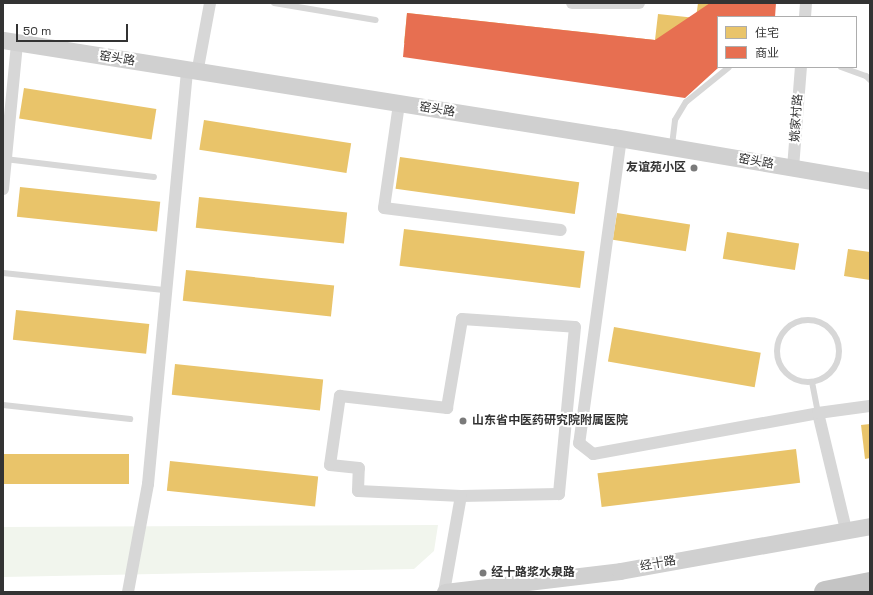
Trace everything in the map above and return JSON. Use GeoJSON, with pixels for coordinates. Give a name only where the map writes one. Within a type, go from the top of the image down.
{"type":"FeatureCollection","features":[{"type":"Feature","properties":{"kind":"highway"},"geometry":{"type":"LineString","coordinates":[[825,592],[870,583]]}},
{"type":"Feature","properties":{"kind":"main road","name":"窑头路"},"geometry":{"type":"LineString","coordinates":[[10,41],[192,69],[398,104],[621,138],[870,181]]}},
{"type":"Feature","properties":{"kind":"main road","name":"经十路"},"geometry":{"type":"LineString","coordinates":[[444,592],[620,571],[870,526]]}},
{"type":"Feature","properties":{"kind":"street"},"geometry":{"type":"LineString","coordinates":[[128,592],[148,484],[166,290],[192,69],[210,3]]}},
{"type":"Feature","properties":{"kind":"street"},"geometry":{"type":"LineString","coordinates":[[571,3],[639,3]]}},
{"type":"Feature","properties":{"kind":"street"},"geometry":{"type":"LineString","coordinates":[[805,16],[806,3]]}},
{"type":"Feature","properties":{"kind":"street"},"geometry":{"type":"LineString","coordinates":[[3,188],[10,41]]}},
{"type":"Feature","properties":{"kind":"street","name":"姚家村路"},"geometry":{"type":"LineString","coordinates":[[793,168],[801,68]]}},
{"type":"Feature","properties":{"kind":"street"},"geometry":{"type":"LineString","coordinates":[[398,104],[384,208],[561,230]]}},
{"type":"Feature","properties":{"kind":"street"},"geometry":{"type":"LineString","coordinates":[[621,138],[579,443],[593,454],[818,413],[870,406]]}},
{"type":"Feature","properties":{"kind":"street"},"geometry":{"type":"LineString","coordinates":[[462,319],[576,327],[558,494],[462,496],[358,491],[359,468],[330,465],[340,396],[447,408],[462,319]]}},
{"type":"Feature","properties":{"kind":"street"},"geometry":{"type":"LineString","coordinates":[[818,413],[846,530]]}},
{"type":"Feature","properties":{"kind":"street"},"geometry":{"type":"LineString","coordinates":[[444,592],[462,496]]}},
{"type":"Feature","properties":{"kind":"lane"},"geometry":{"type":"LineString","coordinates":[[274,3],[376,20]]}},
{"type":"Feature","properties":{"kind":"lane"},"geometry":{"type":"LineString","coordinates":[[672,147],[675,120],[686,102],[728,68]]}},
{"type":"Feature","properties":{"kind":"lane"},"geometry":{"type":"LineString","coordinates":[[844,68],[866,76],[870,80]]}},
{"type":"Feature","properties":{"kind":"lane"},"geometry":{"type":"LineString","coordinates":[[4,159],[154,177]]}},
{"type":"Feature","properties":{"kind":"lane"},"geometry":{"type":"LineString","coordinates":[[3,273],[166,290]]}},
{"type":"Feature","properties":{"kind":"lane"},"geometry":{"type":"LineString","coordinates":[[799,321],[820,322],[829,328],[838,346],[836,365],[830,373],[812,382],[798,380],[785,372],[776,353],[782,333],[799,321]]}},
{"type":"Feature","properties":{"kind":"lane"},"geometry":{"type":"LineString","coordinates":[[812,382],[818,413]]}},
{"type":"Feature","properties":{"kind":"lane"},"geometry":{"type":"LineString","coordinates":[[3,405],[130,418]]}},
{"type":"Feature","properties":{"kind":"shaded area"},"geometry":{"type":"Polygon","coordinates":[[[438,525],[434,551],[414,569],[3,577],[3,527],[438,525]]]}},
{"type":"Feature","properties":{"kind":"building: 住宅"},"geometry":{"type":"Polygon","coordinates":[[[698,3],[765,6],[763,16],[717,16],[717,31],[696,28],[693,56],[659,53],[658,70],[404,43],[407,13],[655,40],[658,14],[696,18],[698,3]]]}},
{"type":"Feature","properties":{"kind":"building: 住宅"},"geometry":{"type":"Polygon","coordinates":[[[24,88],[156,109],[152,140],[19,119],[24,88]]]}},
{"type":"Feature","properties":{"kind":"building: 住宅"},"geometry":{"type":"Polygon","coordinates":[[[204,120],[351,143],[346,173],[199,150],[204,120]]]}},
{"type":"Feature","properties":{"kind":"building: 住宅"},"geometry":{"type":"Polygon","coordinates":[[[400,157],[579,182],[575,214],[396,189],[400,157]]]}},
{"type":"Feature","properties":{"kind":"building: 住宅"},"geometry":{"type":"Polygon","coordinates":[[[20,187],[160,202],[157,232],[17,217],[20,187]]]}},
{"type":"Feature","properties":{"kind":"building: 住宅"},"geometry":{"type":"Polygon","coordinates":[[[199,197],[347,213],[344,243],[196,228],[199,197]]]}},
{"type":"Feature","properties":{"kind":"building: 住宅"},"geometry":{"type":"Polygon","coordinates":[[[617,213],[690,225],[686,251],[613,240],[617,213]]]}},
{"type":"Feature","properties":{"kind":"building: 住宅"},"geometry":{"type":"Polygon","coordinates":[[[404,229],[585,251],[580,288],[399,266],[404,229]]]}},
{"type":"Feature","properties":{"kind":"building: 住宅"},"geometry":{"type":"Polygon","coordinates":[[[727,232],[799,243],[795,270],[723,259],[727,232]]]}},
{"type":"Feature","properties":{"kind":"building: 住宅"},"geometry":{"type":"Polygon","coordinates":[[[848,249],[870,252],[870,280],[844,276],[848,249]]]}},
{"type":"Feature","properties":{"kind":"building: 住宅"},"geometry":{"type":"Polygon","coordinates":[[[186,270],[334,286],[331,316],[183,301],[186,270]]]}},
{"type":"Feature","properties":{"kind":"building: 住宅"},"geometry":{"type":"Polygon","coordinates":[[[16,310],[149,324],[146,354],[13,340],[16,310]]]}},
{"type":"Feature","properties":{"kind":"building: 住宅"},"geometry":{"type":"Polygon","coordinates":[[[614,327],[761,353],[755,387],[608,361],[614,327]]]}},
{"type":"Feature","properties":{"kind":"building: 住宅"},"geometry":{"type":"Polygon","coordinates":[[[175,364],[323,380],[320,410],[172,395],[175,364]]]}},
{"type":"Feature","properties":{"kind":"building: 住宅"},"geometry":{"type":"Polygon","coordinates":[[[870,424],[870,458],[865,459],[861,425],[870,424]]]}},
{"type":"Feature","properties":{"kind":"building: 住宅"},"geometry":{"type":"Polygon","coordinates":[[[796,449],[800,483],[602,507],[597,473],[796,449]]]}},
{"type":"Feature","properties":{"kind":"building: 住宅"},"geometry":{"type":"Polygon","coordinates":[[[3,454],[129,454],[129,484],[3,484],[3,454]]]}},
{"type":"Feature","properties":{"kind":"building: 住宅"},"geometry":{"type":"Polygon","coordinates":[[[170,461],[318,477],[315,506],[167,491],[170,461]]]}},
{"type":"Feature","properties":{"kind":"building: 商业"},"geometry":{"type":"Polygon","coordinates":[[[710,3],[776,3],[775,16],[717,16],[718,68],[685,98],[403,57],[407,13],[655,40],[710,3]]]}},
{"type":"Feature","properties":{"kind":"place","name":"友谊苑小区"},"geometry":{"type":"Point","coordinates":[694,168]}},
{"type":"Feature","properties":{"kind":"place","name":"山东省中医药研究院附属医院"},"geometry":{"type":"Point","coordinates":[463,421]}},
{"type":"Feature","properties":{"kind":"place","name":"经十路浆水泉路"},"geometry":{"type":"Point","coordinates":[483,573]}}]}
